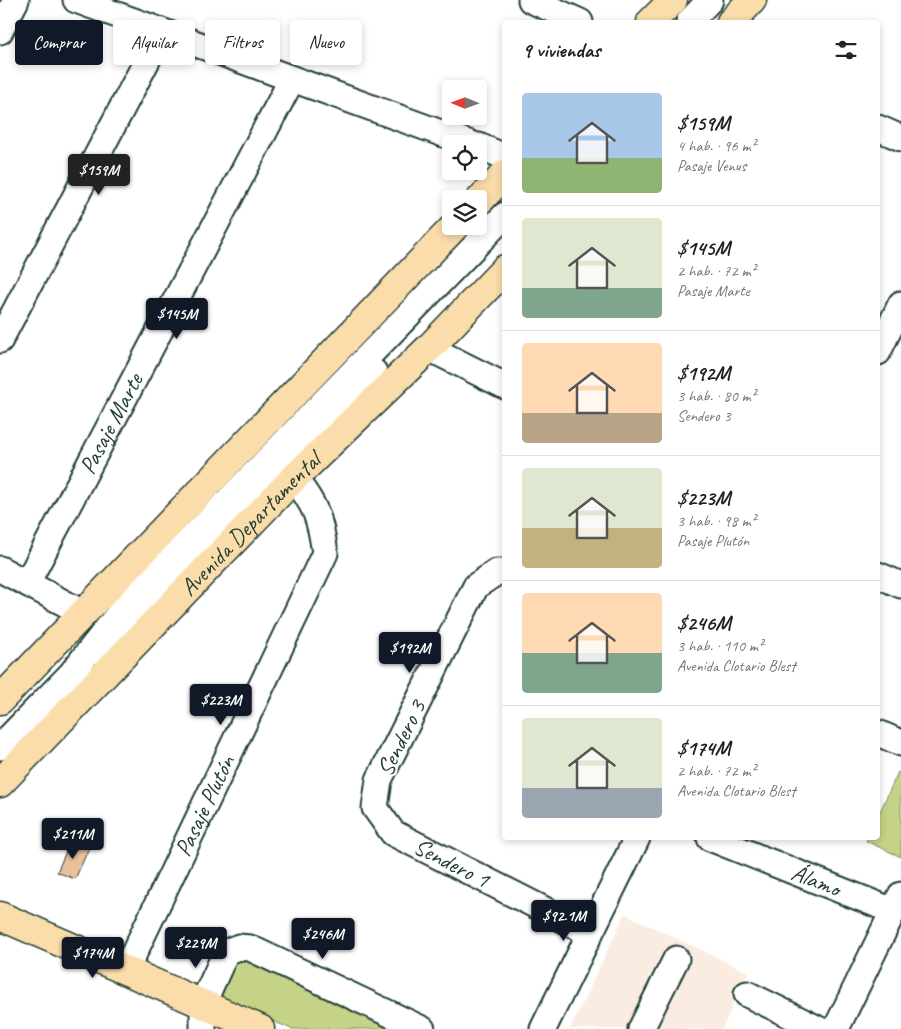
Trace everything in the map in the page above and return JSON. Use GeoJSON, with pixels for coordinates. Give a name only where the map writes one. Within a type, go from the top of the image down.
{"type":"FeatureCollection","features":[{"type":"Feature","properties":{"kind":"main road"},"geometry":{"type":"LineString","coordinates":[[653,20],[673,0]]}},
{"type":"Feature","properties":{"kind":"main road"},"geometry":{"type":"LineString","coordinates":[[733,20],[752,0]]}},
{"type":"Feature","properties":{"kind":"main road"},"geometry":{"type":"LineString","coordinates":[[487,193],[502,177]]}},
{"type":"Feature","properties":{"kind":"main road"},"geometry":{"type":"LineString","coordinates":[[0,700],[446,235]]}},
{"type":"Feature","properties":{"kind":"main road","name":"Avenida Departamental"},"geometry":{"type":"LineString","coordinates":[[0,783],[294,478],[429,348],[502,272]]}},
{"type":"Feature","properties":{"kind":"main road"},"geometry":{"type":"LineString","coordinates":[[0,916],[126,970],[203,1016],[260,1029]]}},
{"type":"Feature","properties":{"kind":"street"},"geometry":{"type":"LineString","coordinates":[[0,31],[16,0]]}},
{"type":"Feature","properties":{"kind":"street"},"geometry":{"type":"LineString","coordinates":[[76,0],[130,20]]}},
{"type":"Feature","properties":{"kind":"street"},"geometry":{"type":"LineString","coordinates":[[530,0],[575,20]]}},
{"type":"Feature","properties":{"kind":"street"},"geometry":{"type":"LineString","coordinates":[[691,20],[710,0]]}},
{"type":"Feature","properties":{"kind":"street"},"geometry":{"type":"LineString","coordinates":[[710,20],[730,0]]}},
{"type":"Feature","properties":{"kind":"street"},"geometry":{"type":"LineString","coordinates":[[195,44],[446,135]]}},
{"type":"Feature","properties":{"kind":"street"},"geometry":{"type":"LineString","coordinates":[[0,340],[145,65]]}},
{"type":"Feature","properties":{"kind":"street","name":"Pasaje Marte"},"geometry":{"type":"LineString","coordinates":[[27,583],[292,79]]}},
{"type":"Feature","properties":{"kind":"street"},"geometry":{"type":"LineString","coordinates":[[880,129],[901,138]]}},
{"type":"Feature","properties":{"kind":"street"},"geometry":{"type":"LineString","coordinates":[[487,149],[502,156]]}},
{"type":"Feature","properties":{"kind":"street"},"geometry":{"type":"LineString","coordinates":[[0,747],[71,674],[122,610],[502,217]]}},
{"type":"Feature","properties":{"kind":"street"},"geometry":{"type":"LineString","coordinates":[[0,766],[380,365],[502,241]]}},
{"type":"Feature","properties":{"kind":"street"},"geometry":{"type":"LineString","coordinates":[[880,348],[901,304]]}},
{"type":"Feature","properties":{"kind":"street"},"geometry":{"type":"LineString","coordinates":[[429,348],[502,384]]}},
{"type":"Feature","properties":{"kind":"street","name":"Pasaje Plutón"},"geometry":{"type":"LineString","coordinates":[[126,970],[325,553],[318,516],[312,500],[294,478]]}},
{"type":"Feature","properties":{"kind":"street"},"geometry":{"type":"LineString","coordinates":[[0,569],[83,614]]}},
{"type":"Feature","properties":{"kind":"street","name":"Sendero 3"},"geometry":{"type":"LineString","coordinates":[[375,808],[379,780],[476,586],[501,572]]}},
{"type":"Feature","properties":{"kind":"street"},"geometry":{"type":"LineString","coordinates":[[880,576],[901,585]]}},
{"type":"Feature","properties":{"kind":"street"},"geometry":{"type":"LineString","coordinates":[[880,734],[901,743]]}},
{"type":"Feature","properties":{"kind":"street","name":"Sendero 1"},"geometry":{"type":"LineString","coordinates":[[375,808],[393,833],[590,933]]}},
{"type":"Feature","properties":{"kind":"street"},"geometry":{"type":"LineString","coordinates":[[542,1029],[636,840]]}},
{"type":"Feature","properties":{"kind":"street","name":"Álamo"},"geometry":{"type":"LineString","coordinates":[[716,840],[897,903]]}},
{"type":"Feature","properties":{"kind":"street"},"geometry":{"type":"LineString","coordinates":[[836,1029],[897,903]]}},
{"type":"Feature","properties":{"kind":"street"},"geometry":{"type":"LineString","coordinates":[[203,1016],[226,952],[239,947],[250,948],[422,1029]]}},
{"type":"Feature","properties":{"kind":"street"},"geometry":{"type":"LineString","coordinates":[[641,1029],[676,959]]}},
{"type":"Feature","properties":{"kind":"street"},"geometry":{"type":"LineString","coordinates":[[747,994],[818,1029]]}},
{"type":"Feature","properties":{"kind":"shaded area"},"geometry":{"type":"Polygon","coordinates":[[[625,914],[748,972],[722,1029],[570,1029],[625,914]]]}},
{"type":"Feature","properties":{"kind":"green space"},"geometry":{"type":"Polygon","coordinates":[[[898,772],[901,773],[901,857],[866,841],[880,840],[880,812],[898,772]]]}},
{"type":"Feature","properties":{"kind":"green space"},"geometry":{"type":"Polygon","coordinates":[[[225,949],[403,1029],[291,1029],[210,993],[225,949]]]}},
{"type":"Feature","properties":{"kind":"building"},"geometry":{"type":"Polygon","coordinates":[[[71,840],[89,848],[75,879],[57,872],[71,840]]]}}]}
